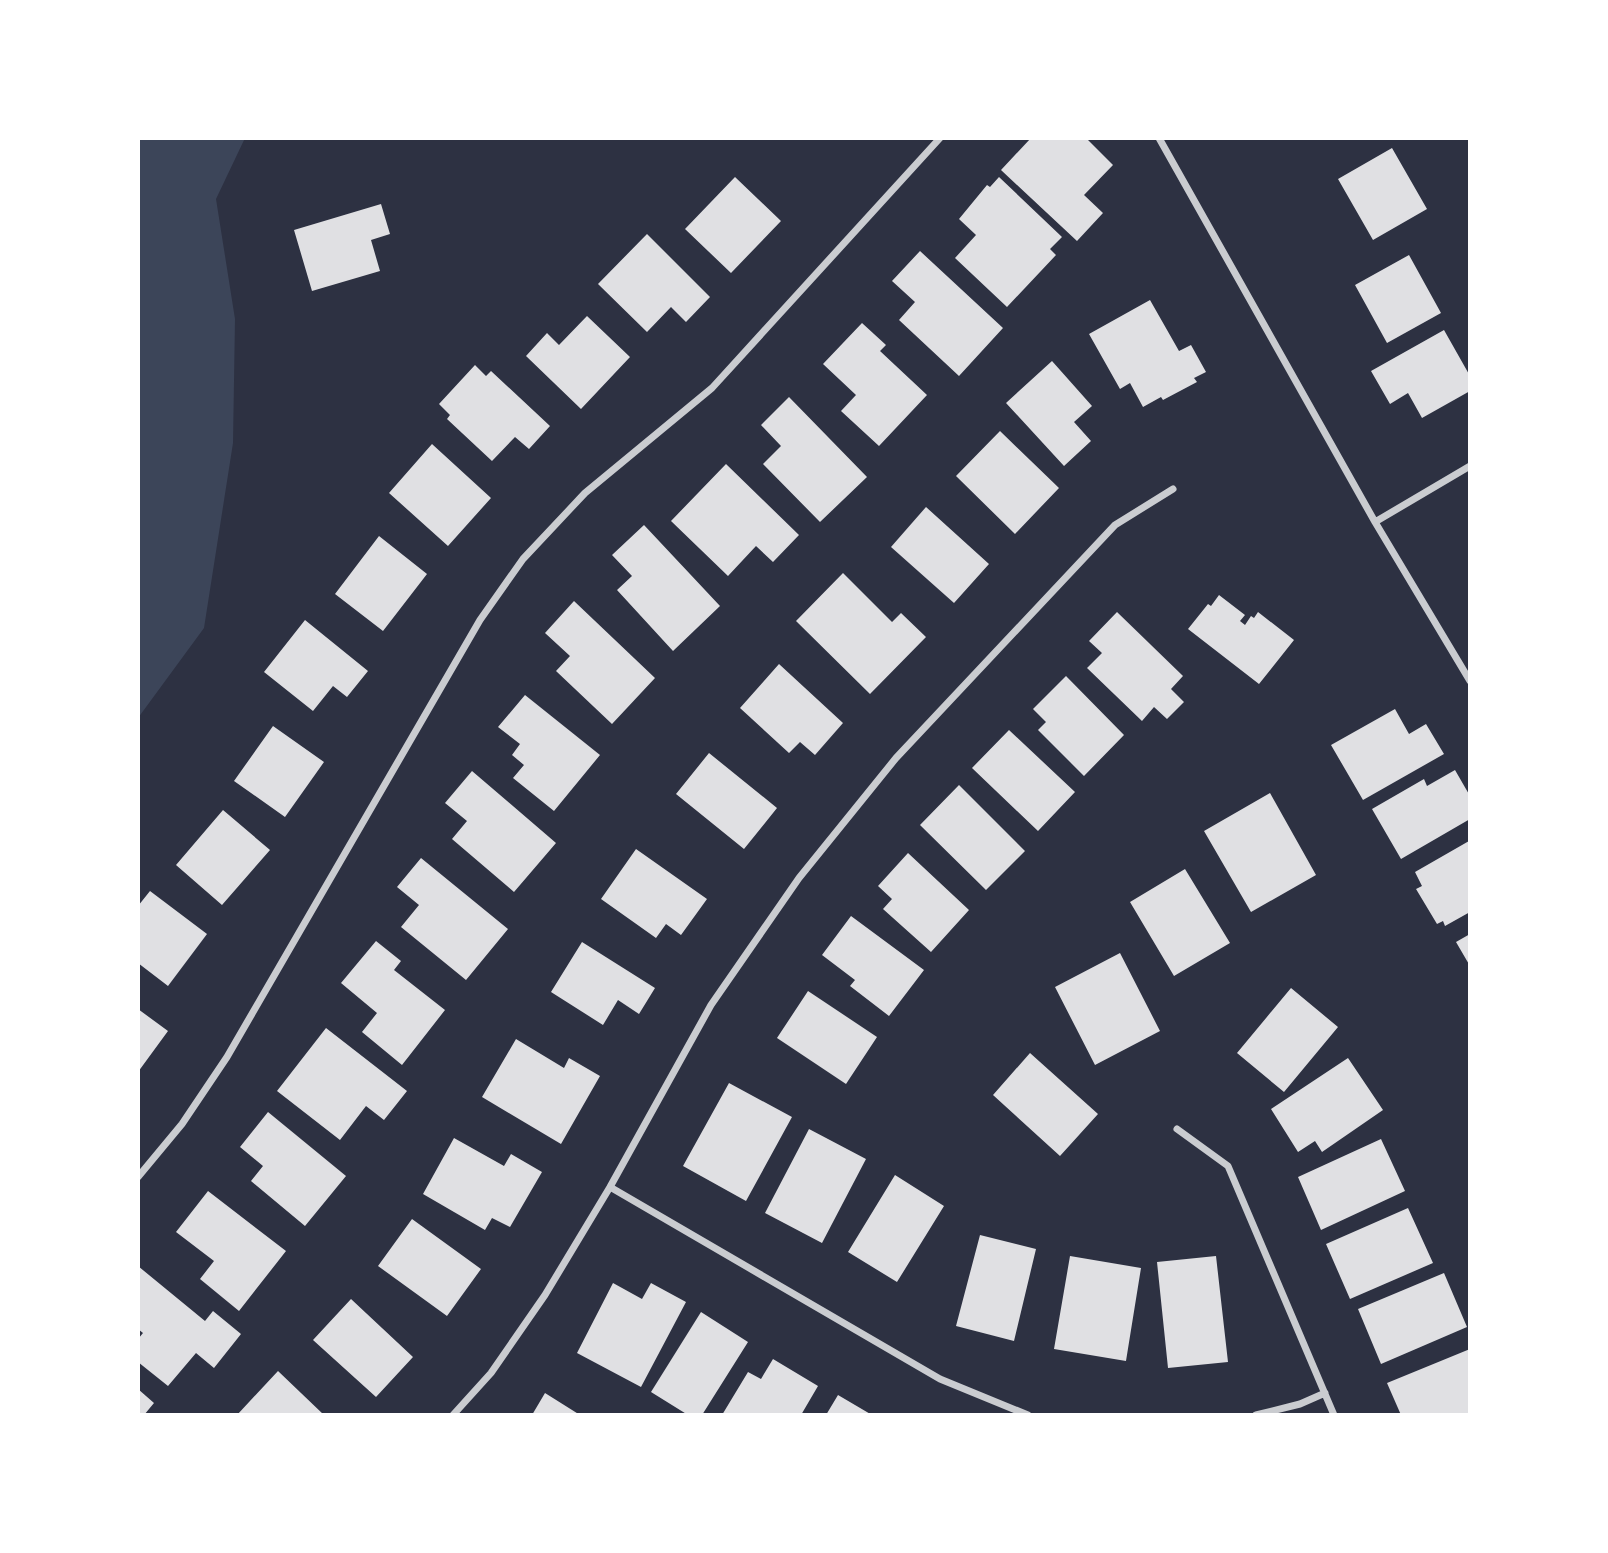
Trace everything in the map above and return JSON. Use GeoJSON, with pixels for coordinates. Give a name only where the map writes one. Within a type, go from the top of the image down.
{"type":"FeatureCollection","features":[{"type":"Feature","properties":{"kind":"street"},"geometry":{"type":"LineString","coordinates":[[138,1177],[182,1124],[227,1057],[473,632],[523,559],[585,493],[712,388],[940,138]]}},
{"type":"Feature","properties":{"kind":"street"},"geometry":{"type":"LineString","coordinates":[[1159,138],[1375,522],[1470,681]]}},
{"type":"Feature","properties":{"kind":"street"},"geometry":{"type":"LineString","coordinates":[[1375,522],[1470,466]]}},
{"type":"Feature","properties":{"kind":"street"},"geometry":{"type":"LineString","coordinates":[[453,1415],[491,1373],[545,1295],[610,1187],[711,1005],[799,878],[896,758],[1115,525],[1173,489]]}},
{"type":"Feature","properties":{"kind":"street"},"geometry":{"type":"LineString","coordinates":[[1177,1129],[1228,1166],[1334,1415]]}},
{"type":"Feature","properties":{"kind":"street"},"geometry":{"type":"LineString","coordinates":[[610,1187],[940,1379],[1028,1415]]}},
{"type":"Feature","properties":{"kind":"street"},"geometry":{"type":"LineString","coordinates":[[1256,1415],[1300,1404],[1325,1393]]}},
{"type":"Feature","properties":{"kind":"shaded area"},"geometry":{"type":"Polygon","coordinates":[[[138,138],[245,138],[216,199],[235,319],[233,443],[204,628],[138,718],[138,138]]]}},
{"type":"Feature","properties":{"kind":"building"},"geometry":{"type":"Polygon","coordinates":[[[1031,138],[1086,138],[1113,165],[1084,195],[1103,213],[1077,241],[1001,170],[1031,138]]]}},
{"type":"Feature","properties":{"kind":"building"},"geometry":{"type":"Polygon","coordinates":[[[1392,148],[1427,209],[1373,240],[1338,179],[1392,148]]]}},
{"type":"Feature","properties":{"kind":"building"},"geometry":{"type":"Polygon","coordinates":[[[735,177],[781,221],[731,273],[685,229],[735,177]]]}},
{"type":"Feature","properties":{"kind":"building"},"geometry":{"type":"Polygon","coordinates":[[[999,177],[1062,237],[1050,249],[1056,255],[1007,307],[955,258],[976,235],[959,219],[987,185],[990,187],[999,177]]]}},
{"type":"Feature","properties":{"kind":"building"},"geometry":{"type":"Polygon","coordinates":[[[381,204],[390,234],[371,240],[380,271],[312,291],[294,230],[381,204]]]}},
{"type":"Feature","properties":{"kind":"building"},"geometry":{"type":"Polygon","coordinates":[[[647,234],[710,297],[686,322],[671,307],[647,332],[598,284],[647,234]]]}},
{"type":"Feature","properties":{"kind":"building"},"geometry":{"type":"Polygon","coordinates":[[[920,251],[1003,328],[959,376],[899,320],[915,302],[892,281],[920,251]]]}},
{"type":"Feature","properties":{"kind":"building"},"geometry":{"type":"Polygon","coordinates":[[[1409,255],[1441,313],[1387,343],[1355,285],[1409,255]]]}},
{"type":"Feature","properties":{"kind":"building"},"geometry":{"type":"Polygon","coordinates":[[[1150,300],[1179,351],[1191,345],[1206,372],[1194,378],[1197,382],[1143,407],[1130,383],[1120,389],[1089,334],[1150,300]]]}},
{"type":"Feature","properties":{"kind":"building"},"geometry":{"type":"Polygon","coordinates":[[[587,316],[630,357],[581,409],[526,356],[547,333],[559,345],[587,316]]]}},
{"type":"Feature","properties":{"kind":"building"},"geometry":{"type":"Polygon","coordinates":[[[862,323],[886,345],[880,351],[927,395],[879,446],[841,411],[856,395],[823,364],[862,323]]]}},
{"type":"Feature","properties":{"kind":"building"},"geometry":{"type":"Polygon","coordinates":[[[1444,330],[1470,376],[1470,391],[1422,418],[1408,393],[1390,404],[1371,371],[1444,330]]]}},
{"type":"Feature","properties":{"kind":"building"},"geometry":{"type":"Polygon","coordinates":[[[1052,361],[1092,406],[1074,422],[1091,441],[1064,466],[1006,403],[1052,361]]]}},
{"type":"Feature","properties":{"kind":"building"},"geometry":{"type":"Polygon","coordinates":[[[475,365],[486,376],[491,371],[550,426],[529,449],[515,437],[492,461],[447,419],[450,415],[439,404],[475,365]]]}},
{"type":"Feature","properties":{"kind":"building"},"geometry":{"type":"Polygon","coordinates":[[[789,397],[867,477],[820,522],[763,464],[781,446],[761,425],[789,397]]]}},
{"type":"Feature","properties":{"kind":"building"},"geometry":{"type":"Polygon","coordinates":[[[1000,431],[1059,488],[1015,534],[956,476],[1000,431]]]}},
{"type":"Feature","properties":{"kind":"building"},"geometry":{"type":"Polygon","coordinates":[[[432,444],[491,498],[448,546],[389,493],[432,444]]]}},
{"type":"Feature","properties":{"kind":"building"},"geometry":{"type":"Polygon","coordinates":[[[726,464],[799,535],[773,562],[756,546],[728,576],[671,521],[726,464]]]}},
{"type":"Feature","properties":{"kind":"building"},"geometry":{"type":"Polygon","coordinates":[[[926,507],[989,564],[954,603],[891,547],[926,507]]]}},
{"type":"Feature","properties":{"kind":"building"},"geometry":{"type":"Polygon","coordinates":[[[644,525],[720,606],[673,651],[617,590],[632,576],[612,555],[644,525]]]}},
{"type":"Feature","properties":{"kind":"building"},"geometry":{"type":"Polygon","coordinates":[[[379,536],[427,574],[383,631],[335,594],[379,536]]]}},
{"type":"Feature","properties":{"kind":"building"},"geometry":{"type":"Polygon","coordinates":[[[843,573],[892,622],[901,613],[926,637],[870,694],[796,621],[843,573]]]}},
{"type":"Feature","properties":{"kind":"building"},"geometry":{"type":"Polygon","coordinates":[[[1219,595],[1245,615],[1240,621],[1245,625],[1251,616],[1254,618],[1258,612],[1294,640],[1259,684],[1188,629],[1219,595]]]}},
{"type":"Feature","properties":{"kind":"building"},"geometry":{"type":"Polygon","coordinates":[[[574,601],[655,678],[612,724],[556,671],[570,656],[545,633],[574,601]]]}},
{"type":"Feature","properties":{"kind":"building"},"geometry":{"type":"Polygon","coordinates":[[[1117,612],[1183,676],[1171,689],[1184,702],[1167,719],[1154,707],[1142,721],[1087,668],[1102,653],[1089,641],[1117,612]]]}},
{"type":"Feature","properties":{"kind":"building"},"geometry":{"type":"Polygon","coordinates":[[[305,620],[368,671],[347,697],[333,686],[313,711],[264,672],[305,620]]]}},
{"type":"Feature","properties":{"kind":"building"},"geometry":{"type":"Polygon","coordinates":[[[779,664],[843,723],[815,755],[800,742],[789,753],[740,708],[779,664]]]}},
{"type":"Feature","properties":{"kind":"building"},"geometry":{"type":"Polygon","coordinates":[[[1066,676],[1124,735],[1084,776],[1038,730],[1046,722],[1033,709],[1066,676]]]}},
{"type":"Feature","properties":{"kind":"building"},"geometry":{"type":"Polygon","coordinates":[[[525,695],[600,755],[554,811],[513,778],[524,765],[512,755],[520,744],[498,727],[525,695]]]}},
{"type":"Feature","properties":{"kind":"building"},"geometry":{"type":"Polygon","coordinates":[[[1395,709],[1409,734],[1426,724],[1444,754],[1363,800],[1331,745],[1395,709]]]}},
{"type":"Feature","properties":{"kind":"building"},"geometry":{"type":"Polygon","coordinates":[[[273,726],[324,762],[285,817],[234,781],[273,726]]]}},
{"type":"Feature","properties":{"kind":"building"},"geometry":{"type":"Polygon","coordinates":[[[1009,730],[1075,792],[1038,831],[972,768],[1009,730]]]}},
{"type":"Feature","properties":{"kind":"building"},"geometry":{"type":"Polygon","coordinates":[[[709,753],[777,808],[744,849],[676,794],[709,753]]]}},
{"type":"Feature","properties":{"kind":"building"},"geometry":{"type":"Polygon","coordinates":[[[1455,770],[1470,796],[1470,819],[1401,859],[1372,809],[1424,779],[1427,786],[1455,770]]]}},
{"type":"Feature","properties":{"kind":"building"},"geometry":{"type":"Polygon","coordinates":[[[472,771],[556,843],[514,892],[452,839],[467,821],[445,803],[472,771]]]}},
{"type":"Feature","properties":{"kind":"building"},"geometry":{"type":"Polygon","coordinates":[[[959,785],[1025,851],[986,890],[920,825],[959,785]]]}},
{"type":"Feature","properties":{"kind":"building"},"geometry":{"type":"Polygon","coordinates":[[[1270,793],[1316,875],[1251,912],[1204,831],[1270,793]]]}},
{"type":"Feature","properties":{"kind":"building"},"geometry":{"type":"Polygon","coordinates":[[[223,810],[270,850],[222,905],[176,865],[223,810]]]}},
{"type":"Feature","properties":{"kind":"building"},"geometry":{"type":"Polygon","coordinates":[[[1469,841],[1470,912],[1445,926],[1443,921],[1437,924],[1416,889],[1422,886],[1415,872],[1469,841]]]}},
{"type":"Feature","properties":{"kind":"building"},"geometry":{"type":"Polygon","coordinates":[[[636,849],[707,899],[681,935],[666,924],[656,938],[601,899],[636,849]]]}},
{"type":"Feature","properties":{"kind":"building"},"geometry":{"type":"Polygon","coordinates":[[[908,853],[969,910],[931,952],[883,909],[892,899],[878,886],[908,853]]]}},
{"type":"Feature","properties":{"kind":"building"},"geometry":{"type":"Polygon","coordinates":[[[421,858],[508,929],[466,980],[401,927],[419,905],[397,887],[421,858]]]}},
{"type":"Feature","properties":{"kind":"building"},"geometry":{"type":"Polygon","coordinates":[[[1185,869],[1230,943],[1174,976],[1130,902],[1185,869]]]}},
{"type":"Feature","properties":{"kind":"building"},"geometry":{"type":"Polygon","coordinates":[[[150,891],[207,934],[168,986],[138,963],[138,906],[150,891]]]}},
{"type":"Feature","properties":{"kind":"building"},"geometry":{"type":"Polygon","coordinates":[[[851,916],[924,970],[889,1016],[850,986],[855,980],[822,955],[851,916]]]}},
{"type":"Feature","properties":{"kind":"building"},"geometry":{"type":"Polygon","coordinates":[[[1470,934],[1470,966],[1456,942],[1470,934]]]}},
{"type":"Feature","properties":{"kind":"building"},"geometry":{"type":"Polygon","coordinates":[[[376,941],[401,961],[394,970],[445,1010],[402,1065],[362,1032],[377,1013],[341,983],[376,941]]]}},
{"type":"Feature","properties":{"kind":"building"},"geometry":{"type":"Polygon","coordinates":[[[582,942],[655,988],[639,1014],[618,1000],[603,1025],[551,992],[582,942]]]}},
{"type":"Feature","properties":{"kind":"building"},"geometry":{"type":"Polygon","coordinates":[[[1120,953],[1160,1031],[1095,1065],[1055,987],[1120,953]]]}},
{"type":"Feature","properties":{"kind":"building"},"geometry":{"type":"Polygon","coordinates":[[[1291,988],[1338,1027],[1284,1092],[1237,1053],[1291,988]]]}},
{"type":"Feature","properties":{"kind":"building"},"geometry":{"type":"Polygon","coordinates":[[[808,991],[877,1037],[846,1084],[777,1038],[808,991]]]}},
{"type":"Feature","properties":{"kind":"building"},"geometry":{"type":"Polygon","coordinates":[[[138,1009],[168,1031],[138,1072],[138,1009]]]}},
{"type":"Feature","properties":{"kind":"building"},"geometry":{"type":"Polygon","coordinates":[[[326,1028],[407,1091],[384,1120],[366,1106],[340,1140],[277,1091],[326,1028]]]}},
{"type":"Feature","properties":{"kind":"building"},"geometry":{"type":"Polygon","coordinates":[[[516,1039],[564,1068],[569,1058],[600,1076],[561,1144],[482,1097],[516,1039]]]}},
{"type":"Feature","properties":{"kind":"building"},"geometry":{"type":"Polygon","coordinates":[[[1030,1053],[1098,1114],[1060,1156],[993,1095],[1030,1053]]]}},
{"type":"Feature","properties":{"kind":"building"},"geometry":{"type":"Polygon","coordinates":[[[1348,1058],[1383,1110],[1322,1152],[1315,1141],[1298,1152],[1271,1109],[1348,1058]]]}},
{"type":"Feature","properties":{"kind":"building"},"geometry":{"type":"Polygon","coordinates":[[[729,1083],[792,1117],[746,1201],[683,1166],[729,1083]]]}},
{"type":"Feature","properties":{"kind":"building"},"geometry":{"type":"Polygon","coordinates":[[[268,1112],[346,1176],[305,1226],[251,1181],[263,1166],[240,1147],[268,1112]]]}},
{"type":"Feature","properties":{"kind":"building"},"geometry":{"type":"Polygon","coordinates":[[[809,1129],[866,1159],[822,1243],[765,1213],[809,1129]]]}},
{"type":"Feature","properties":{"kind":"building"},"geometry":{"type":"Polygon","coordinates":[[[454,1138],[504,1166],[511,1154],[542,1172],[510,1227],[492,1218],[485,1230],[423,1194],[454,1138]]]}},
{"type":"Feature","properties":{"kind":"building"},"geometry":{"type":"Polygon","coordinates":[[[1381,1139],[1405,1191],[1321,1230],[1298,1177],[1381,1139]]]}},
{"type":"Feature","properties":{"kind":"building"},"geometry":{"type":"Polygon","coordinates":[[[895,1175],[944,1206],[897,1282],[848,1252],[895,1175]]]}},
{"type":"Feature","properties":{"kind":"building"},"geometry":{"type":"Polygon","coordinates":[[[208,1191],[286,1251],[239,1311],[200,1279],[214,1261],[176,1232],[208,1191]]]}},
{"type":"Feature","properties":{"kind":"building"},"geometry":{"type":"Polygon","coordinates":[[[1408,1208],[1433,1263],[1350,1299],[1326,1244],[1408,1208]]]}},
{"type":"Feature","properties":{"kind":"building"},"geometry":{"type":"Polygon","coordinates":[[[412,1219],[481,1269],[447,1316],[378,1266],[412,1219]]]}},
{"type":"Feature","properties":{"kind":"building"},"geometry":{"type":"Polygon","coordinates":[[[980,1235],[1036,1249],[1014,1341],[956,1326],[980,1235]]]}},
{"type":"Feature","properties":{"kind":"building"},"geometry":{"type":"Polygon","coordinates":[[[1070,1256],[1141,1268],[1126,1361],[1054,1349],[1070,1256]]]}},
{"type":"Feature","properties":{"kind":"building"},"geometry":{"type":"Polygon","coordinates":[[[1216,1256],[1228,1362],[1168,1368],[1157,1262],[1216,1256]]]}},
{"type":"Feature","properties":{"kind":"building"},"geometry":{"type":"Polygon","coordinates":[[[138,1266],[205,1321],[213,1311],[241,1334],[214,1368],[196,1353],[168,1386],[138,1362],[138,1339],[143,1333],[138,1329],[138,1266]]]}},
{"type":"Feature","properties":{"kind":"building"},"geometry":{"type":"Polygon","coordinates":[[[1444,1273],[1467,1327],[1381,1364],[1358,1309],[1444,1273]]]}},
{"type":"Feature","properties":{"kind":"building"},"geometry":{"type":"Polygon","coordinates":[[[613,1283],[642,1299],[651,1283],[686,1302],[641,1387],[577,1353],[613,1283]]]}},
{"type":"Feature","properties":{"kind":"building"},"geometry":{"type":"Polygon","coordinates":[[[351,1299],[413,1357],[376,1397],[313,1340],[351,1299]]]}},
{"type":"Feature","properties":{"kind":"building"},"geometry":{"type":"Polygon","coordinates":[[[701,1312],[748,1342],[702,1415],[688,1415],[651,1392],[701,1312]]]}},
{"type":"Feature","properties":{"kind":"building"},"geometry":{"type":"Polygon","coordinates":[[[1470,1349],[1470,1415],[1401,1415],[1387,1383],[1470,1349]]]}},
{"type":"Feature","properties":{"kind":"building"},"geometry":{"type":"Polygon","coordinates":[[[773,1359],[818,1386],[801,1415],[722,1415],[748,1372],[761,1379],[773,1359]]]}},
{"type":"Feature","properties":{"kind":"building"},"geometry":{"type":"Polygon","coordinates":[[[278,1371],[324,1415],[237,1415],[278,1371]]]}},
{"type":"Feature","properties":{"kind":"building"},"geometry":{"type":"Polygon","coordinates":[[[138,1389],[154,1403],[144,1415],[138,1415],[138,1389]]]}},
{"type":"Feature","properties":{"kind":"building"},"geometry":{"type":"Polygon","coordinates":[[[545,1393],[580,1415],[532,1415],[545,1393]]]}},
{"type":"Feature","properties":{"kind":"building"},"geometry":{"type":"Polygon","coordinates":[[[838,1395],[872,1415],[826,1415],[838,1395]]]}}]}
